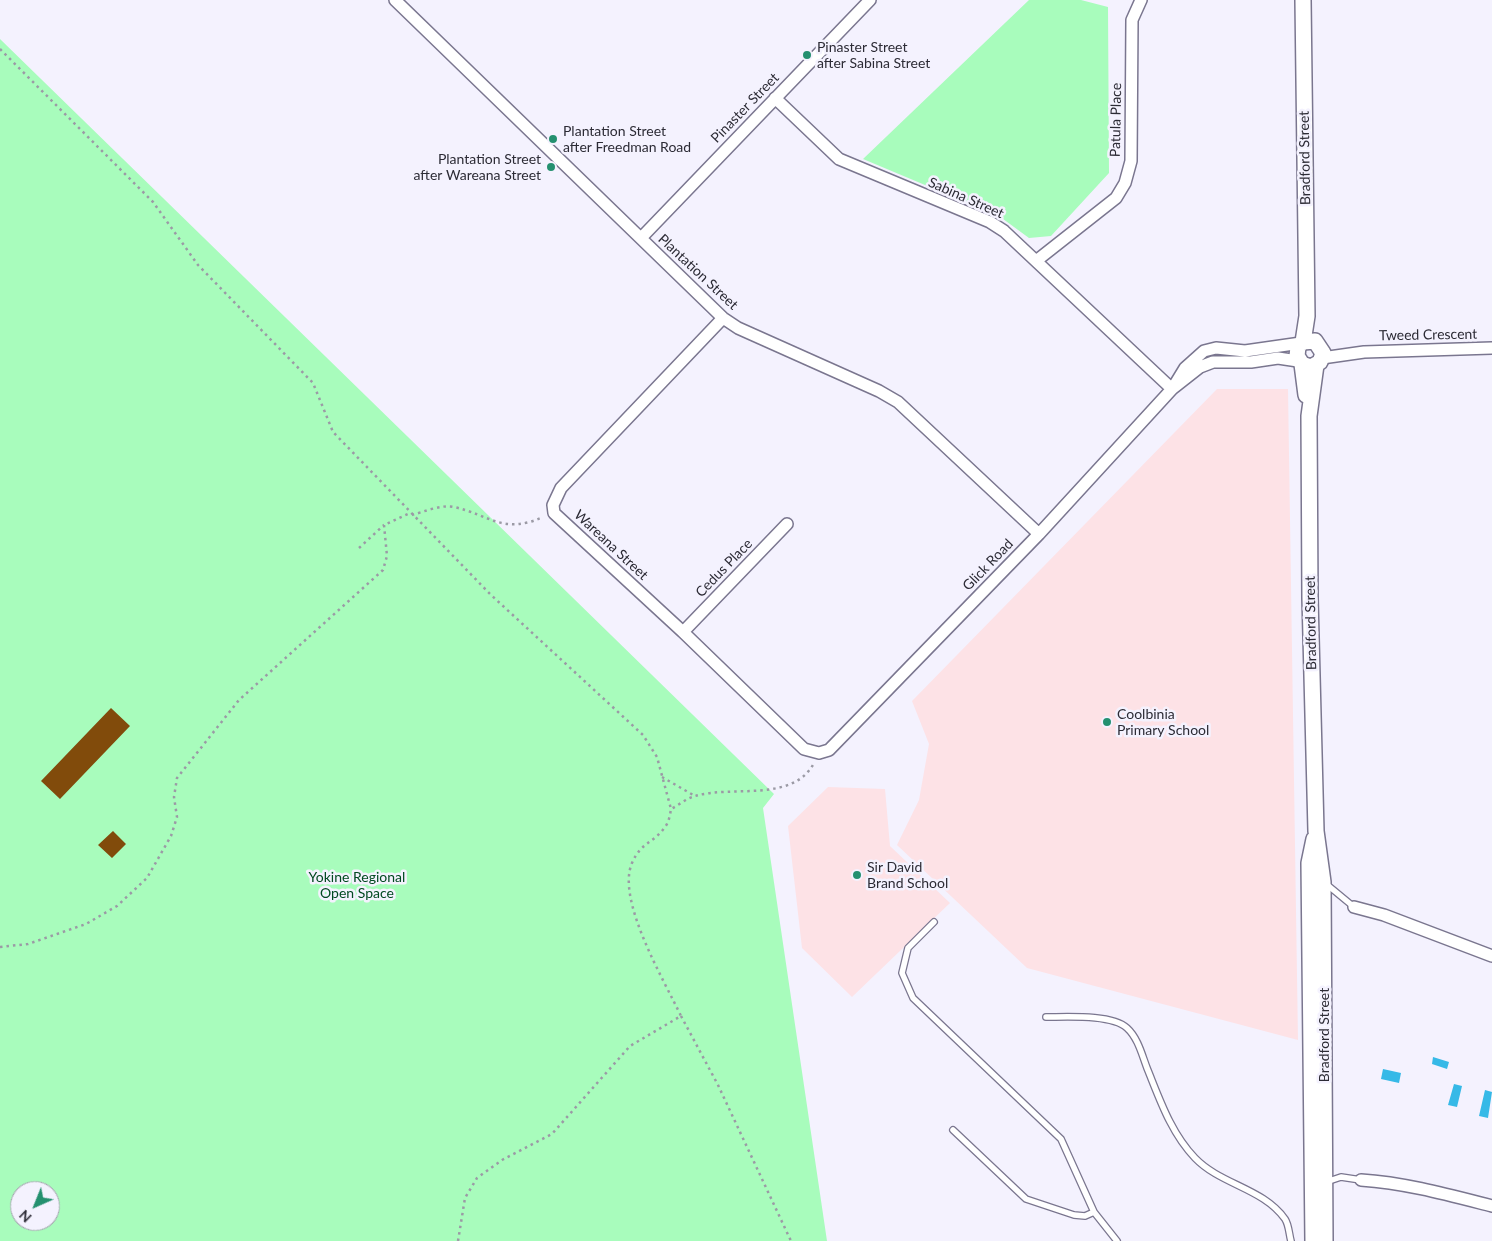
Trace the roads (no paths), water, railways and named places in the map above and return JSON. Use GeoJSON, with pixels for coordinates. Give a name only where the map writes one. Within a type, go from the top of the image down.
{"type":"FeatureCollection","features":[{"type":"Feature","properties":{"kind":"street","name":"Plantation Street"},"geometry":{"type":"LineString","coordinates":[[396,0],[723,318],[738,328],[879,391],[898,402],[1039,534]]}},
{"type":"Feature","properties":{"kind":"street","name":"Pinaster Street"},"geometry":{"type":"LineString","coordinates":[[641,238],[870,0]]}},
{"type":"Feature","properties":{"kind":"street","name":"Patula Place"},"geometry":{"type":"LineString","coordinates":[[1036,261],[1116,198],[1125,183],[1131,161],[1132,20],[1141,0]]}},
{"type":"Feature","properties":{"kind":"street","name":"Bradford Street"},"geometry":{"type":"LineString","coordinates":[[1303,0],[1316,831],[1324,882],[1325,1241]]}},
{"type":"Feature","properties":{"kind":"street","name":"Sabina Street"},"geometry":{"type":"LineString","coordinates":[[775,98],[839,159],[990,222],[1004,231],[1172,389]]}},
{"type":"Feature","properties":{"kind":"street","name":"Wareana Street"},"geometry":{"type":"LineString","coordinates":[[723,318],[561,488],[553,505],[554,513],[684,632],[804,749],[819,753]]}},
{"type":"Feature","properties":{"kind":"street","name":"Glick Road"},"geometry":{"type":"LineString","coordinates":[[1172,389],[1185,368],[1204,352],[1216,348],[1310,353]]}},
{"type":"Feature","properties":{"kind":"street","name":"Tweed Crescent"},"geometry":{"type":"LineString","coordinates":[[1310,353],[1350,348],[1364,352],[1492,348]]}},
{"type":"Feature","properties":{"kind":"street","name":"Glick Road"},"geometry":{"type":"LineString","coordinates":[[819,753],[829,750],[1039,534],[1172,389],[1200,368],[1213,362],[1251,362],[1310,353]]}},
{"type":"Feature","properties":{"kind":"street","name":"Cedus Place"},"geometry":{"type":"LineString","coordinates":[[684,632],[787,524]]}},
{"type":"Feature","properties":{"kind":"street","name":"Bradford Street"},"geometry":{"type":"LineString","coordinates":[[1313,1241],[1309,862],[1316,831]]}},
{"type":"Feature","properties":{"kind":"street"},"geometry":{"type":"LineString","coordinates":[[1354,907],[1384,915],[1492,956]]}},
{"type":"Feature","properties":{"kind":"street"},"geometry":{"type":"LineString","coordinates":[[1361,1180],[1414,1187],[1492,1206]]}},
{"type":"Feature","properties":{"kind":"lane"},"geometry":{"type":"LineString","coordinates":[[1324,882],[1354,907]]}},
{"type":"Feature","properties":{"kind":"lane"},"geometry":{"type":"LineString","coordinates":[[934,922],[908,948],[902,973],[913,998],[1061,1139],[1094,1212],[1117,1241]]}},
{"type":"Feature","properties":{"kind":"lane"},"geometry":{"type":"LineString","coordinates":[[1046,1017],[1114,1020],[1127,1028],[1137,1042],[1165,1114],[1177,1136],[1195,1159],[1217,1175],[1268,1201],[1286,1221],[1291,1241]]}},
{"type":"Feature","properties":{"kind":"lane"},"geometry":{"type":"LineString","coordinates":[[953,1130],[1026,1198],[1074,1215],[1085,1216],[1094,1212]]}},
{"type":"Feature","properties":{"kind":"lane"},"geometry":{"type":"LineString","coordinates":[[1325,1182],[1341,1177],[1361,1180]]}},
{"type":"Feature","properties":{"kind":"water"},"geometry":{"type":"Polygon","coordinates":[[[1433,1057],[1449,1062],[1447,1069],[1432,1064],[1433,1057]]]}},
{"type":"Feature","properties":{"kind":"water"},"geometry":{"type":"Polygon","coordinates":[[[1383,1069],[1401,1073],[1399,1083],[1381,1079],[1383,1069]]]}},
{"type":"Feature","properties":{"kind":"water"},"geometry":{"type":"Polygon","coordinates":[[[1454,1084],[1462,1086],[1457,1107],[1448,1105],[1454,1084]]]}},
{"type":"Feature","properties":{"kind":"water"},"geometry":{"type":"Polygon","coordinates":[[[1485,1090],[1492,1092],[1488,1118],[1479,1116],[1485,1090]]]}},
{"type":"Feature","properties":{"kind":"place","name":"Pinaster Street after Sabina Street"},"geometry":{"type":"Point","coordinates":[807,55]}},
{"type":"Feature","properties":{"kind":"place","name":"Plantation Street after Freedman Road"},"geometry":{"type":"Point","coordinates":[553,139]}},
{"type":"Feature","properties":{"kind":"place","name":"Plantation Street after Wareana Street"},"geometry":{"type":"Point","coordinates":[551,167]}},
{"type":"Feature","properties":{"kind":"place","name":"Coolbinia Primary School"},"geometry":{"type":"Point","coordinates":[1107,722]}},
{"type":"Feature","properties":{"kind":"place","name":"Sir David Brand School"},"geometry":{"type":"Point","coordinates":[857,875]}},
{"type":"Feature","properties":{"kind":"park label","name":"Yokine Regional Open Space"},"geometry":{"type":"Point","coordinates":[357,886]}}]}
